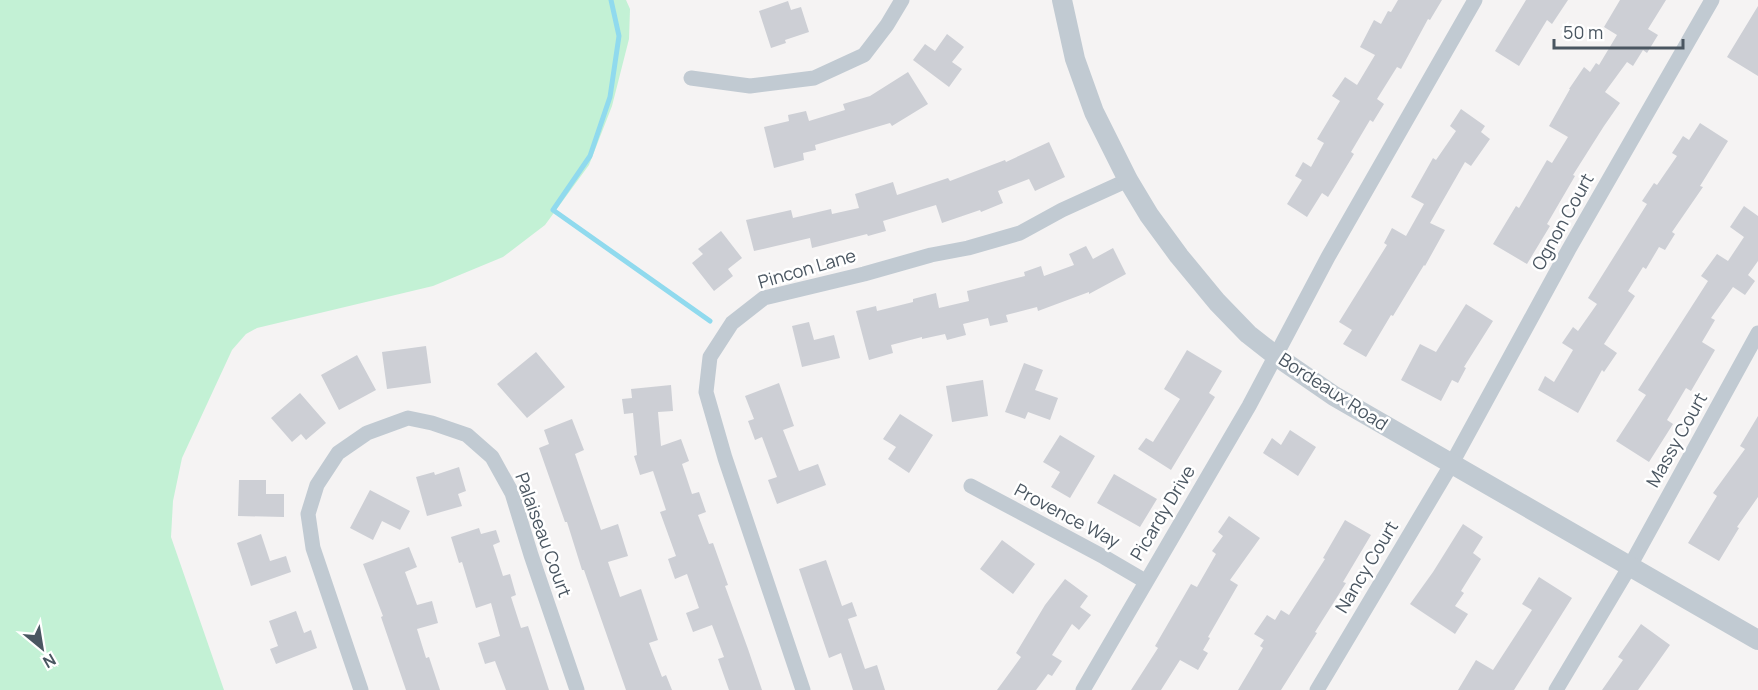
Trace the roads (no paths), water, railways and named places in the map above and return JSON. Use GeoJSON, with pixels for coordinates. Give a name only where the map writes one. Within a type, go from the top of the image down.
{"type":"FeatureCollection","features":[{"type":"Feature","properties":{"kind":"street"},"geometry":{"type":"LineString","coordinates":[[690,78],[750,86],[814,78],[864,54],[887,25],[902,0]]}},
{"type":"Feature","properties":{"kind":"street","name":"Bordeaux Road"},"geometry":{"type":"LineString","coordinates":[[1062,0],[1082,80],[1094,112],[1128,180],[1149,215],[1179,256],[1217,302],[1248,334],[1334,396],[1758,640]]}},
{"type":"Feature","properties":{"kind":"street"},"geometry":{"type":"LineString","coordinates":[[1276,356],[1328,257],[1475,0]]}},
{"type":"Feature","properties":{"kind":"street","name":"Ognon Court"},"geometry":{"type":"LineString","coordinates":[[1451,465],[1569,249],[1712,0]]}},
{"type":"Feature","properties":{"kind":"street","name":"Pincon Lane"},"geometry":{"type":"LineString","coordinates":[[803,690],[725,459],[706,392],[710,357],[732,322],[764,298],[1020,233],[1062,210],[1128,180]]}},
{"type":"Feature","properties":{"kind":"street","name":"Massy Court"},"geometry":{"type":"LineString","coordinates":[[1630,566],[1758,333]]}},
{"type":"Feature","properties":{"kind":"street","name":"Picardy Drive"},"geometry":{"type":"LineString","coordinates":[[1083,690],[1145,581],[1186,516],[1276,356]]}},
{"type":"Feature","properties":{"kind":"street","name":"Palaiseau Court"},"geometry":{"type":"LineString","coordinates":[[362,690],[313,548],[308,514],[317,485],[338,453],[367,433],[408,418],[432,423],[467,435],[492,457],[512,494],[577,690]]}},
{"type":"Feature","properties":{"kind":"street","name":"Nancy Court"},"geometry":{"type":"LineString","coordinates":[[1317,690],[1451,465]]}},
{"type":"Feature","properties":{"kind":"street","name":"Provence Way"},"geometry":{"type":"LineString","coordinates":[[971,486],[1145,581]]}},
{"type":"Feature","properties":{"kind":"street"},"geometry":{"type":"LineString","coordinates":[[1556,690],[1630,566]]}},
{"type":"Feature","properties":{"kind":"waterway"},"geometry":{"type":"LineString","coordinates":[[611,0],[619,36],[610,97],[590,156],[553,210],[710,321]]}}]}
